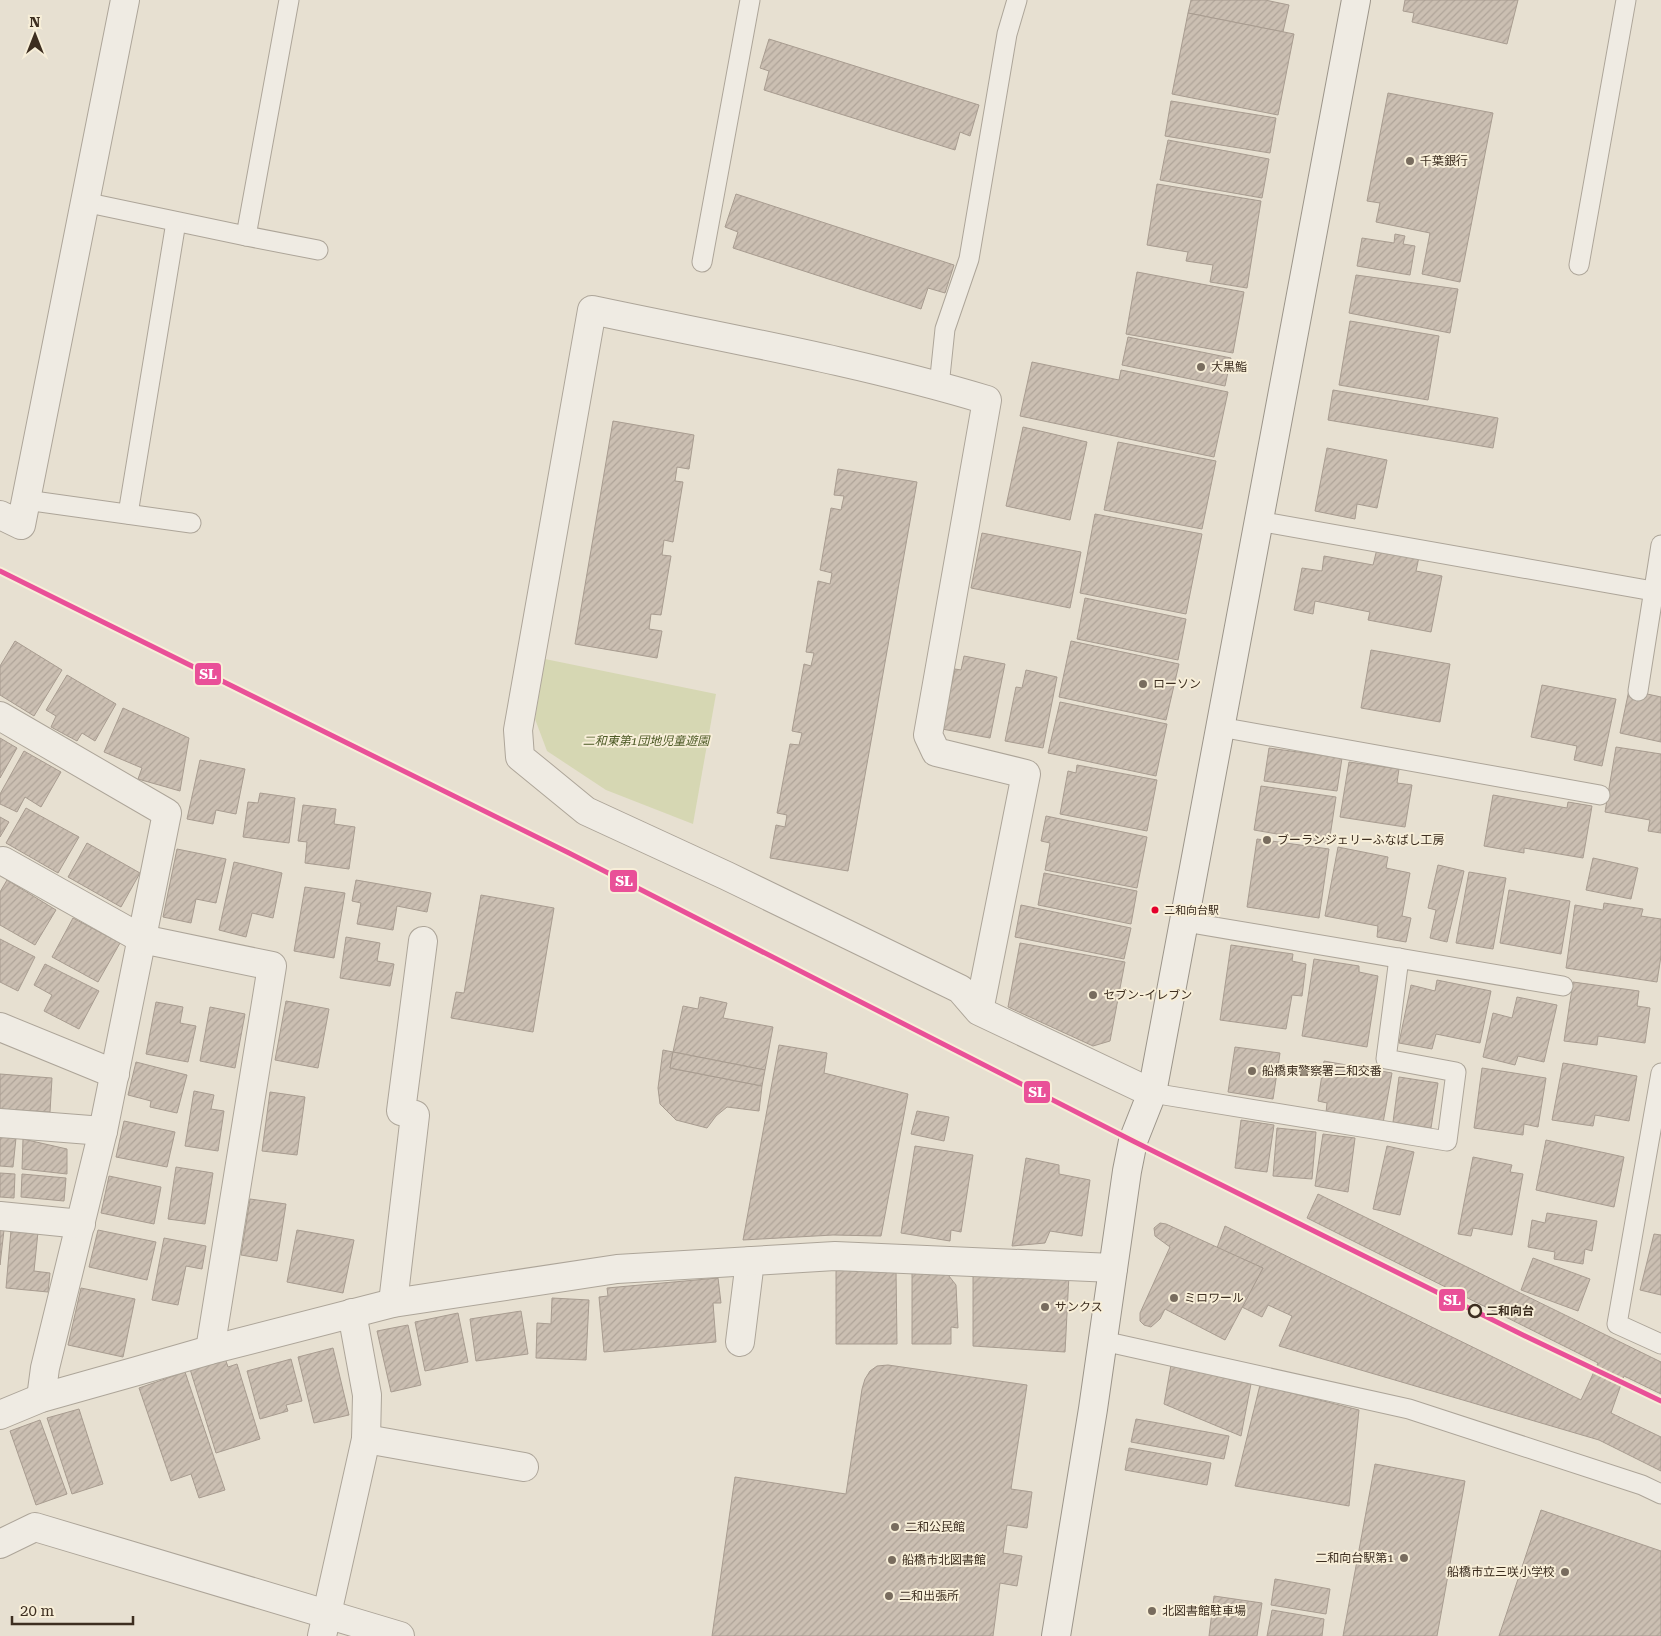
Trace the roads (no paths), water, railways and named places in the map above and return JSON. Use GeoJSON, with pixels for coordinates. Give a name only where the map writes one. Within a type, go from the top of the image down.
{"type":"FeatureCollection","features":[{"type":"Feature","properties":{"kind":"street"},"geometry":{"type":"LineString","coordinates":[[0,515],[21,525],[125,0]]}},
{"type":"Feature","properties":{"kind":"street"},"geometry":{"type":"LineString","coordinates":[[1056,1636],[1103,1341],[1127,1171],[1134,1141],[1152,1093],[1356,0]]}},
{"type":"Feature","properties":{"kind":"street"},"geometry":{"type":"LineString","coordinates":[[979,1011],[1026,774],[936,752],[928,735],[987,400],[939,386],[817,357],[592,310],[518,730],[520,757],[586,811],[727,876],[960,988],[979,1011],[1152,1093]]}},
{"type":"Feature","properties":{"kind":"street"},"geometry":{"type":"LineString","coordinates":[[0,716],[167,813],[103,1131],[45,1368],[41,1398]]}},
{"type":"Feature","properties":{"kind":"street"},"geometry":{"type":"LineString","coordinates":[[4,861],[142,939],[272,966],[210,1350]]}},
{"type":"Feature","properties":{"kind":"street"},"geometry":{"type":"LineString","coordinates":[[393,1303],[415,1116],[401,1111],[423,941]]}},
{"type":"Feature","properties":{"kind":"street"},"geometry":{"type":"LineString","coordinates":[[0,1027],[115,1074]]}},
{"type":"Feature","properties":{"kind":"street"},"geometry":{"type":"LineString","coordinates":[[0,1123],[103,1131]]}},
{"type":"Feature","properties":{"kind":"street"},"geometry":{"type":"LineString","coordinates":[[0,1216],[81,1224]]}},
{"type":"Feature","properties":{"kind":"street"},"geometry":{"type":"LineString","coordinates":[[0,1415],[41,1398],[210,1350],[393,1303],[617,1269],[835,1256],[1113,1268]]}},
{"type":"Feature","properties":{"kind":"street"},"geometry":{"type":"LineString","coordinates":[[740,1342],[750,1261]]}},
{"type":"Feature","properties":{"kind":"street"},"geometry":{"type":"LineString","coordinates":[[325,1626],[366,1439],[367,1395],[352,1313]]}},
{"type":"Feature","properties":{"kind":"street"},"geometry":{"type":"LineString","coordinates":[[366,1439],[524,1467]]}},
{"type":"Feature","properties":{"kind":"street"},"geometry":{"type":"LineString","coordinates":[[0,1544],[35,1527],[325,1626],[400,1636]]}},
{"type":"Feature","properties":{"kind":"lane"},"geometry":{"type":"LineString","coordinates":[[246,236],[289,0]]}},
{"type":"Feature","properties":{"kind":"lane"},"geometry":{"type":"LineString","coordinates":[[702,262],[750,0]]}},
{"type":"Feature","properties":{"kind":"lane"},"geometry":{"type":"LineString","coordinates":[[939,386],[945,329],[969,259],[1007,34],[1017,0]]}},
{"type":"Feature","properties":{"kind":"lane"},"geometry":{"type":"LineString","coordinates":[[1579,265],[1626,0]]}},
{"type":"Feature","properties":{"kind":"lane"},"geometry":{"type":"LineString","coordinates":[[84,202],[318,250]]}},
{"type":"Feature","properties":{"kind":"lane"},"geometry":{"type":"LineString","coordinates":[[128,514],[176,222]]}},
{"type":"Feature","properties":{"kind":"lane"},"geometry":{"type":"LineString","coordinates":[[26,500],[191,523]]}},
{"type":"Feature","properties":{"kind":"lane"},"geometry":{"type":"LineString","coordinates":[[1258,520],[1653,591]]}},
{"type":"Feature","properties":{"kind":"lane"},"geometry":{"type":"LineString","coordinates":[[1638,691],[1661,545]]}},
{"type":"Feature","properties":{"kind":"lane"},"geometry":{"type":"LineString","coordinates":[[1220,727],[1600,795]]}},
{"type":"Feature","properties":{"kind":"lane"},"geometry":{"type":"LineString","coordinates":[[1185,922],[1563,986]]}},
{"type":"Feature","properties":{"kind":"lane"},"geometry":{"type":"LineString","coordinates":[[1152,1093],[1447,1141],[1456,1072],[1386,1059],[1399,958]]}},
{"type":"Feature","properties":{"kind":"lane"},"geometry":{"type":"LineString","coordinates":[[1661,1074],[1617,1324],[1661,1344]]}},
{"type":"Feature","properties":{"kind":"lane"},"geometry":{"type":"LineString","coordinates":[[1103,1341],[1409,1409],[1633,1482],[1661,1494]]}},
{"type":"Feature","properties":{"kind":"place","name":"千葉銀行"},"geometry":{"type":"Point","coordinates":[1410,161]}},
{"type":"Feature","properties":{"kind":"place","name":"大黒鮨"},"geometry":{"type":"Point","coordinates":[1201,367]}},
{"type":"Feature","properties":{"kind":"place","name":"ローソン"},"geometry":{"type":"Point","coordinates":[1143,684]}},
{"type":"Feature","properties":{"kind":"place","name":"ブーランジェリーふなばし工房"},"geometry":{"type":"Point","coordinates":[1267,840]}},
{"type":"Feature","properties":{"kind":"place","name":"二和向台駅"},"geometry":{"type":"Point","coordinates":[1155,910]}},
{"type":"Feature","properties":{"kind":"place","name":"セブン-イレブン"},"geometry":{"type":"Point","coordinates":[1093,995]}},
{"type":"Feature","properties":{"kind":"place","name":"船橋東警察署二和交番"},"geometry":{"type":"Point","coordinates":[1252,1071]}},
{"type":"Feature","properties":{"kind":"place","name":"ミロワール"},"geometry":{"type":"Point","coordinates":[1174,1298]}},
{"type":"Feature","properties":{"kind":"place","name":"サンクス"},"geometry":{"type":"Point","coordinates":[1045,1307]}},
{"type":"Feature","properties":{"kind":"place","name":"二和向台"},"geometry":{"type":"Point","coordinates":[1475,1311]}},
{"type":"Feature","properties":{"kind":"place","name":"二和公民館"},"geometry":{"type":"Point","coordinates":[895,1527]}},
{"type":"Feature","properties":{"kind":"place","name":"二和向台駅第1"},"geometry":{"type":"Point","coordinates":[1404,1558]}},
{"type":"Feature","properties":{"kind":"place","name":"船橋市北図書館"},"geometry":{"type":"Point","coordinates":[892,1560]}},
{"type":"Feature","properties":{"kind":"place","name":"船橋市立三咲小学校"},"geometry":{"type":"Point","coordinates":[1565,1572]}},
{"type":"Feature","properties":{"kind":"place","name":"二和出張所"},"geometry":{"type":"Point","coordinates":[889,1596]}},
{"type":"Feature","properties":{"kind":"place","name":"北図書館駐車場"},"geometry":{"type":"Point","coordinates":[1152,1611]}},
{"type":"Feature","properties":{"kind":"park label","name":"二和東第1団地児童遊園"},"geometry":{"type":"Point","coordinates":[646,741]}}]}
